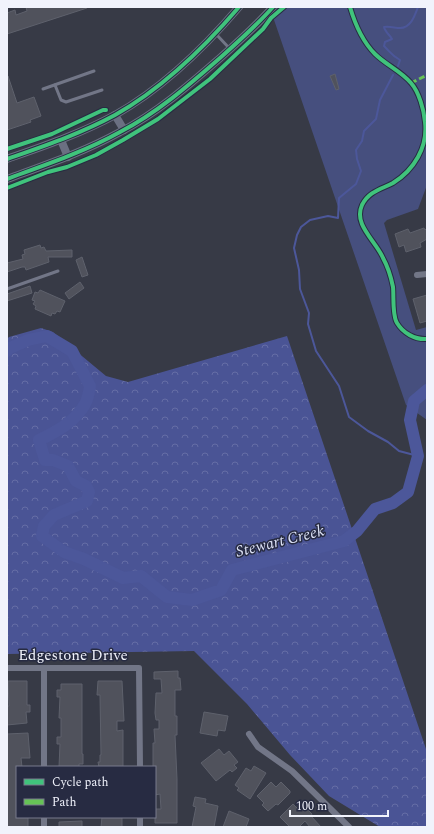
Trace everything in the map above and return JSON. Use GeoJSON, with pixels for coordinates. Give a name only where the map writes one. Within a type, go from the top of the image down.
{"type":"FeatureCollection","features":[{"type":"Feature","properties":{"kind":"main road"},"geometry":{"type":"LineString","coordinates":[[7,159],[61,140],[115,115],[176,73],[222,27],[239,7]]}},
{"type":"Feature","properties":{"kind":"main road"},"geometry":{"type":"LineString","coordinates":[[7,179],[68,157],[124,130],[166,104],[230,49],[266,16],[273,7]]}},
{"type":"Feature","properties":{"kind":"main road"},"geometry":{"type":"LineString","coordinates":[[115,115],[124,130]]}},
{"type":"Feature","properties":{"kind":"main road"},"geometry":{"type":"LineString","coordinates":[[61,140],[68,157]]}},
{"type":"Feature","properties":{"kind":"street"},"geometry":{"type":"LineString","coordinates":[[417,275],[427,274]]}},
{"type":"Feature","properties":{"kind":"street","name":"Edgestone Drive"},"geometry":{"type":"LineString","coordinates":[[7,668],[139,668],[140,766]]}},
{"type":"Feature","properties":{"kind":"street"},"geometry":{"type":"LineString","coordinates":[[44,668],[44,766]]}},
{"type":"Feature","properties":{"kind":"street"},"geometry":{"type":"LineString","coordinates":[[249,734],[258,747],[292,771],[349,827]]}},
{"type":"Feature","properties":{"kind":"lane"},"geometry":{"type":"LineString","coordinates":[[215,33],[230,49]]}},
{"type":"Feature","properties":{"kind":"lane"},"geometry":{"type":"LineString","coordinates":[[43,89],[94,71]]}},
{"type":"Feature","properties":{"kind":"lane"},"geometry":{"type":"LineString","coordinates":[[55,85],[61,100],[66,102],[102,90]]}},
{"type":"Feature","properties":{"kind":"lane"},"geometry":{"type":"LineString","coordinates":[[7,289],[58,271]]}},
{"type":"Feature","properties":{"kind":"green space"},"geometry":{"type":"Polygon","coordinates":[[[41,328],[53,332],[106,376],[128,382],[287,336],[427,752],[427,827],[380,827],[329,796],[290,755],[247,704],[194,651],[7,654],[7,339],[9,337],[41,328]]]}},
{"type":"Feature","properties":{"kind":"shaded area"},"geometry":{"type":"Polygon","coordinates":[[[278,7],[427,7],[427,185],[418,209],[387,220],[384,223],[416,330],[427,327],[427,420],[406,405],[272,14],[278,7]]]}},
{"type":"Feature","properties":{"kind":"building"},"geometry":{"type":"Polygon","coordinates":[[[26,7],[87,8],[7,34],[7,13],[15,10],[16,15],[27,11],[26,7]]]}},
{"type":"Feature","properties":{"kind":"building"},"geometry":{"type":"Polygon","coordinates":[[[335,74],[339,89],[336,90],[330,76],[335,74]]]}},
{"type":"Feature","properties":{"kind":"building"},"geometry":{"type":"Polygon","coordinates":[[[8,76],[17,103],[34,97],[41,116],[30,120],[31,122],[7,130],[8,76]]]}},
{"type":"Feature","properties":{"kind":"building"},"geometry":{"type":"Polygon","coordinates":[[[424,228],[425,230],[427,228],[427,239],[420,243],[421,247],[406,252],[404,245],[399,247],[395,234],[408,229],[410,233],[424,228]]]}},
{"type":"Feature","properties":{"kind":"building"},"geometry":{"type":"Polygon","coordinates":[[[40,245],[41,248],[44,247],[46,251],[72,250],[72,257],[48,257],[49,262],[26,270],[25,267],[22,267],[7,272],[7,263],[23,259],[22,255],[25,254],[24,250],[40,245]]]}},
{"type":"Feature","properties":{"kind":"building"},"geometry":{"type":"Polygon","coordinates":[[[82,257],[88,275],[82,277],[76,260],[82,257]]]}},
{"type":"Feature","properties":{"kind":"building"},"geometry":{"type":"Polygon","coordinates":[[[80,282],[84,288],[69,299],[65,293],[80,282]]]}},
{"type":"Feature","properties":{"kind":"building"},"geometry":{"type":"Polygon","coordinates":[[[30,286],[32,293],[7,301],[7,294],[30,286]]]}},
{"type":"Feature","properties":{"kind":"building"},"geometry":{"type":"Polygon","coordinates":[[[40,290],[65,301],[60,312],[57,311],[55,314],[52,313],[51,316],[35,309],[36,306],[33,304],[35,301],[32,300],[35,292],[38,293],[40,290]]]}},
{"type":"Feature","properties":{"kind":"building"},"geometry":{"type":"Polygon","coordinates":[[[427,295],[427,321],[420,323],[413,299],[427,295]]]}},
{"type":"Feature","properties":{"kind":"building"},"geometry":{"type":"Polygon","coordinates":[[[178,671],[178,678],[180,678],[181,690],[175,690],[175,716],[177,716],[177,735],[175,735],[177,823],[155,823],[156,809],[161,809],[160,794],[156,795],[156,766],[153,766],[153,743],[155,743],[154,729],[159,729],[159,720],[156,720],[155,713],[156,693],[162,693],[161,679],[154,679],[154,672],[178,671]]]}},
{"type":"Feature","properties":{"kind":"building"},"geometry":{"type":"Polygon","coordinates":[[[8,681],[27,681],[27,705],[30,705],[30,712],[26,712],[27,723],[7,725],[7,706],[9,706],[8,681]]]}},
{"type":"Feature","properties":{"kind":"building"},"geometry":{"type":"Polygon","coordinates":[[[98,681],[122,681],[124,721],[117,721],[117,731],[123,730],[123,766],[99,766],[98,762],[100,762],[101,755],[100,695],[97,695],[98,681]]]}},
{"type":"Feature","properties":{"kind":"building"},"geometry":{"type":"Polygon","coordinates":[[[61,684],[82,684],[83,764],[79,764],[79,766],[59,766],[60,744],[57,744],[57,737],[61,737],[61,718],[59,718],[60,697],[57,697],[57,690],[61,690],[61,684]]]}},
{"type":"Feature","properties":{"kind":"building"},"geometry":{"type":"Polygon","coordinates":[[[204,712],[228,716],[225,731],[218,730],[217,736],[200,733],[204,712]]]}},
{"type":"Feature","properties":{"kind":"building"},"geometry":{"type":"Polygon","coordinates":[[[28,733],[30,758],[21,758],[22,766],[16,766],[16,818],[28,818],[28,827],[7,827],[7,734],[28,733]]]}},
{"type":"Feature","properties":{"kind":"building"},"geometry":{"type":"Polygon","coordinates":[[[219,749],[224,755],[229,751],[238,762],[234,765],[237,768],[232,772],[230,770],[216,781],[201,763],[219,749]]]}},
{"type":"Feature","properties":{"kind":"building"},"geometry":{"type":"Polygon","coordinates":[[[254,766],[266,773],[250,799],[237,790],[239,788],[235,785],[246,768],[251,771],[254,766]]]}},
{"type":"Feature","properties":{"kind":"building"},"geometry":{"type":"Polygon","coordinates":[[[271,782],[276,787],[281,782],[290,791],[290,793],[278,805],[276,804],[268,811],[262,805],[264,803],[257,796],[271,782]]]}},
{"type":"Feature","properties":{"kind":"building"},"geometry":{"type":"Polygon","coordinates":[[[195,797],[206,799],[205,803],[218,806],[214,827],[192,827],[196,807],[193,806],[195,797]]]}},
{"type":"Feature","properties":{"kind":"building"},"geometry":{"type":"Polygon","coordinates":[[[293,804],[298,809],[302,804],[312,814],[311,816],[321,827],[310,827],[305,821],[299,827],[290,827],[280,817],[293,804]]]}},
{"type":"Feature","properties":{"kind":"building"},"geometry":{"type":"Polygon","coordinates":[[[229,811],[249,819],[246,827],[223,827],[229,811]]]}},
{"type":"Feature","properties":{"kind":"building"},"geometry":{"type":"Polygon","coordinates":[[[102,818],[122,818],[122,827],[101,827],[102,818]]]}},
{"type":"Feature","properties":{"kind":"building"},"geometry":{"type":"Polygon","coordinates":[[[82,821],[82,827],[59,827],[59,822],[82,821]]]}},
{"type":"Feature","properties":{"kind":"waterway"},"geometry":{"type":"LineString","coordinates":[[398,66],[400,60],[384,46],[385,42],[392,39],[384,27],[400,28],[407,26],[412,20],[418,7]]}},
{"type":"Feature","properties":{"kind":"waterway"},"geometry":{"type":"LineString","coordinates":[[393,75],[380,100],[376,119],[364,131],[362,141],[356,150],[361,171],[356,184],[339,198],[338,218],[328,216],[310,220],[301,227],[297,235],[294,248],[299,270],[300,289],[309,313],[308,324],[316,351],[339,386],[349,417],[368,431],[388,442],[399,451],[418,456]]}},
{"type":"Feature","properties":{"kind":"waterway","name":"Stewart Creek"},"geometry":{"type":"LineString","coordinates":[[7,351],[8,349],[28,340],[47,336],[72,351],[90,386],[86,402],[76,416],[58,430],[39,440],[45,460],[53,460],[68,466],[76,481],[86,486],[89,492],[87,501],[54,515],[44,526],[42,536],[64,552],[84,559],[123,578],[141,576],[167,597],[192,600],[221,590],[232,570],[344,541],[357,531],[375,509],[393,503],[408,492],[418,456],[410,420],[414,401],[427,390]]}},
{"type":"Feature","properties":{"kind":"marked path"},"geometry":{"type":"LineString","coordinates":[[411,83],[427,75]]}},
{"type":"Feature","properties":{"kind":"cycle path"},"geometry":{"type":"LineString","coordinates":[[7,159],[89,128],[115,115],[150,93],[197,53],[239,7]]}},
{"type":"Feature","properties":{"kind":"cycle path"},"geometry":{"type":"LineString","coordinates":[[7,179],[92,146],[147,116],[172,98],[208,68],[273,7]]}},
{"type":"Feature","properties":{"kind":"cycle path"},"geometry":{"type":"LineString","coordinates":[[7,188],[96,155],[158,119],[210,79],[284,7]]}},
{"type":"Feature","properties":{"kind":"cycle path"},"geometry":{"type":"LineString","coordinates":[[350,7],[357,26],[367,44],[379,58],[403,75],[411,83],[419,96],[424,112],[424,140],[418,157],[401,178],[368,196],[362,205],[360,219],[366,233],[385,261],[389,272],[393,287],[395,320],[403,330],[410,335],[427,339]]}},
{"type":"Feature","properties":{"kind":"cycle path"},"geometry":{"type":"LineString","coordinates":[[7,149],[52,134],[103,110],[106,110]]}}]}
